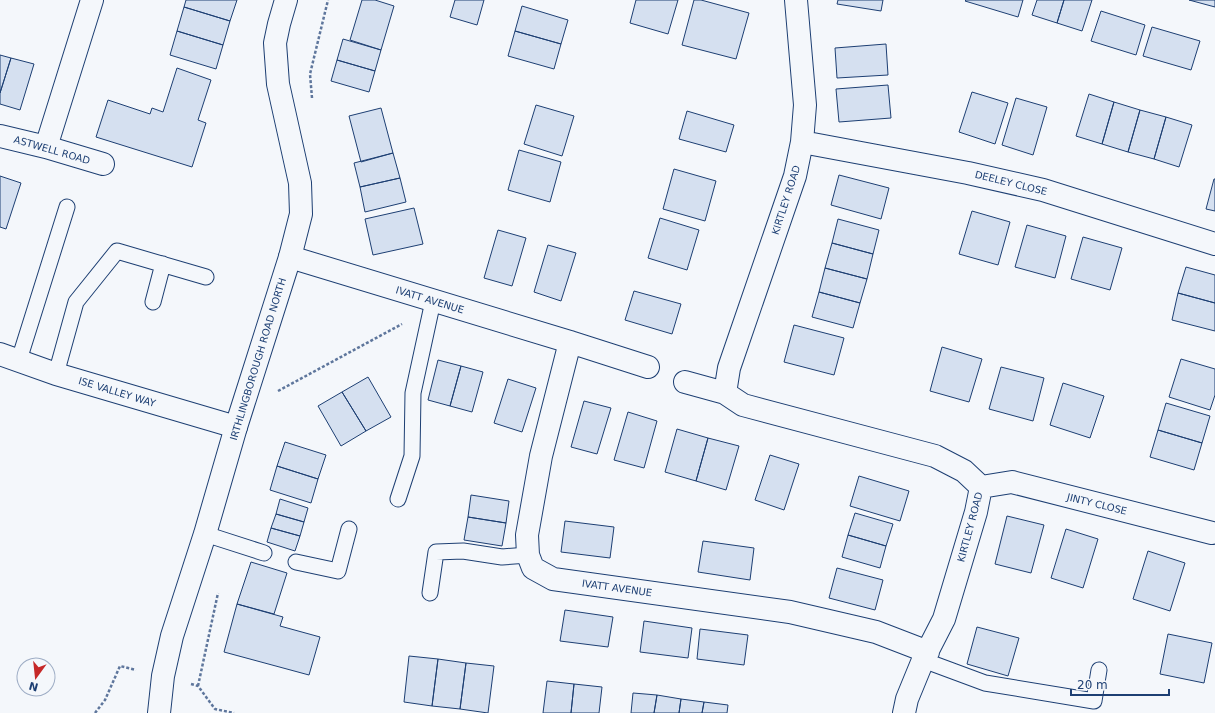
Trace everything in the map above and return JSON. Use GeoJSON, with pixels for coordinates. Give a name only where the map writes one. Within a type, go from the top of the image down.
{"type":"FeatureCollection","features":[{"type":"Feature","properties":{"kind":"street"},"geometry":{"type":"LineString","coordinates":[[46,147],[92,0]]}},
{"type":"Feature","properties":{"kind":"street","name":"IRTHLINGBOROUGH ROAD NORTH"},"geometry":{"type":"LineString","coordinates":[[159,713],[162,676],[172,636],[290,257],[300,214],[300,183],[278,77],[275,43],[286,0]]}},
{"type":"Feature","properties":{"kind":"street","name":"KIRTLEY ROAD"},"geometry":{"type":"LineString","coordinates":[[725,393],[730,368],[795,176],[802,142],[805,105],[796,0]]}},
{"type":"Feature","properties":{"kind":"street","name":"ASTWELL ROAD"},"geometry":{"type":"LineString","coordinates":[[0,136],[46,147],[103,164]]}},
{"type":"Feature","properties":{"kind":"street","name":"DEELEY CLOSE"},"geometry":{"type":"LineString","coordinates":[[802,142],[968,173],[1043,190],[1215,244]]}},
{"type":"Feature","properties":{"kind":"street","name":"IVATT AVENUE"},"geometry":{"type":"LineString","coordinates":[[290,257],[648,367]]}},
{"type":"Feature","properties":{"kind":"street"},"geometry":{"type":"LineString","coordinates":[[528,555],[527,535],[541,456],[570,342]]}},
{"type":"Feature","properties":{"kind":"street","name":"ISE VALLEY WAY"},"geometry":{"type":"LineString","coordinates":[[10,357],[56,374],[236,427]]}},
{"type":"Feature","properties":{"kind":"street","name":"KIRTLEY ROAD"},"geometry":{"type":"LineString","coordinates":[[685,382],[725,393],[743,405],[935,456],[964,471],[981,487],[976,512],[944,619],[907,699],[904,713]]}},
{"type":"Feature","properties":{"kind":"street","name":"JINTY CLOSE"},"geometry":{"type":"LineString","coordinates":[[981,487],[1012,482],[1214,532]]}},
{"type":"Feature","properties":{"kind":"street","name":"IVATT AVENUE"},"geometry":{"type":"LineString","coordinates":[[528,555],[533,568],[554,579],[790,612],[876,632],[926,656]]}},
{"type":"Feature","properties":{"kind":"lane"},"geometry":{"type":"LineString","coordinates":[[10,357],[67,207]]}},
{"type":"Feature","properties":{"kind":"lane"},"geometry":{"type":"LineString","coordinates":[[56,374],[76,302],[117,251],[206,277]]}},
{"type":"Feature","properties":{"kind":"lane"},"geometry":{"type":"LineString","coordinates":[[153,302],[163,264]]}},
{"type":"Feature","properties":{"kind":"lane"},"geometry":{"type":"LineString","coordinates":[[398,499],[412,456],[413,393],[433,301]]}},
{"type":"Feature","properties":{"kind":"lane"},"geometry":{"type":"LineString","coordinates":[[296,562],[338,571],[348,529]]}},
{"type":"Feature","properties":{"kind":"lane"},"geometry":{"type":"LineString","coordinates":[[205,534],[264,553]]}},
{"type":"Feature","properties":{"kind":"lane"},"geometry":{"type":"LineString","coordinates":[[430,593],[436,552],[463,552],[502,558],[528,555]]}},
{"type":"Feature","properties":{"kind":"lane"},"geometry":{"type":"LineString","coordinates":[[926,656],[986,683],[1094,701],[1099,670]]}},
{"type":"Feature","properties":{"kind":"path"},"geometry":{"type":"LineString","coordinates":[[277,392],[398,326],[433,301]]}},
{"type":"Feature","properties":{"kind":"path"},"geometry":{"type":"LineString","coordinates":[[95,713],[105,700],[120,666]]}},
{"type":"Feature","properties":{"kind":"path"},"geometry":{"type":"LineString","coordinates":[[198,686],[215,709],[234,713]]}},
{"type":"Feature","properties":{"kind":"building"},"geometry":{"type":"Polygon","coordinates":[[[186,0],[237,0],[230,21],[184,7],[186,0]]]}},
{"type":"Feature","properties":{"kind":"building"},"geometry":{"type":"Polygon","coordinates":[[[362,0],[375,0],[394,6],[381,50],[350,40],[362,0]]]}},
{"type":"Feature","properties":{"kind":"building"},"geometry":{"type":"Polygon","coordinates":[[[455,0],[484,0],[477,25],[450,17],[455,0]]]}},
{"type":"Feature","properties":{"kind":"building"},"geometry":{"type":"Polygon","coordinates":[[[636,0],[678,0],[668,34],[630,23],[636,0]]]}},
{"type":"Feature","properties":{"kind":"building"},"geometry":{"type":"Polygon","coordinates":[[[694,0],[701,0],[749,13],[736,59],[682,45],[694,0]]]}},
{"type":"Feature","properties":{"kind":"building"},"geometry":{"type":"Polygon","coordinates":[[[838,0],[883,0],[881,11],[837,4],[838,0]]]}},
{"type":"Feature","properties":{"kind":"building"},"geometry":{"type":"Polygon","coordinates":[[[1023,0],[1018,17],[965,1],[1023,0]]]}},
{"type":"Feature","properties":{"kind":"building"},"geometry":{"type":"Polygon","coordinates":[[[1037,0],[1064,0],[1057,23],[1032,15],[1037,0]]]}},
{"type":"Feature","properties":{"kind":"building"},"geometry":{"type":"Polygon","coordinates":[[[1064,0],[1092,0],[1082,31],[1057,23],[1064,0]]]}},
{"type":"Feature","properties":{"kind":"building"},"geometry":{"type":"Polygon","coordinates":[[[1189,0],[1215,0],[1215,7],[1189,0]]]}},
{"type":"Feature","properties":{"kind":"building"},"geometry":{"type":"Polygon","coordinates":[[[522,6],[568,20],[561,44],[515,31],[522,6]]]}},
{"type":"Feature","properties":{"kind":"building"},"geometry":{"type":"Polygon","coordinates":[[[184,7],[230,21],[223,45],[177,31],[184,7]]]}},
{"type":"Feature","properties":{"kind":"building"},"geometry":{"type":"Polygon","coordinates":[[[1101,11],[1145,25],[1136,55],[1091,41],[1101,11]]]}},
{"type":"Feature","properties":{"kind":"building"},"geometry":{"type":"Polygon","coordinates":[[[1152,27],[1200,41],[1191,70],[1143,56],[1152,27]]]}},
{"type":"Feature","properties":{"kind":"building"},"geometry":{"type":"Polygon","coordinates":[[[177,31],[223,45],[216,69],[170,55],[177,31]]]}},
{"type":"Feature","properties":{"kind":"building"},"geometry":{"type":"Polygon","coordinates":[[[515,31],[561,44],[554,69],[508,56],[515,31]]]}},
{"type":"Feature","properties":{"kind":"building"},"geometry":{"type":"Polygon","coordinates":[[[343,39],[381,50],[375,71],[337,60],[343,39]]]}},
{"type":"Feature","properties":{"kind":"building"},"geometry":{"type":"Polygon","coordinates":[[[886,44],[888,75],[837,78],[835,48],[886,44]]]}},
{"type":"Feature","properties":{"kind":"building"},"geometry":{"type":"Polygon","coordinates":[[[0,55],[11,58],[0,93],[0,55]]]}},
{"type":"Feature","properties":{"kind":"building"},"geometry":{"type":"Polygon","coordinates":[[[11,58],[34,64],[20,110],[0,104],[0,93],[11,58]]]}},
{"type":"Feature","properties":{"kind":"building"},"geometry":{"type":"Polygon","coordinates":[[[337,60],[375,71],[369,92],[331,81],[337,60]]]}},
{"type":"Feature","properties":{"kind":"building"},"geometry":{"type":"Polygon","coordinates":[[[177,68],[211,80],[198,120],[206,123],[192,167],[96,137],[108,100],[150,114],[152,108],[163,112],[177,68]]]}},
{"type":"Feature","properties":{"kind":"building"},"geometry":{"type":"Polygon","coordinates":[[[888,85],[891,118],[839,122],[836,89],[888,85]]]}},
{"type":"Feature","properties":{"kind":"building"},"geometry":{"type":"Polygon","coordinates":[[[972,92],[1008,103],[995,144],[959,132],[972,92]]]}},
{"type":"Feature","properties":{"kind":"building"},"geometry":{"type":"Polygon","coordinates":[[[1089,94],[1114,102],[1102,144],[1076,136],[1089,94]]]}},
{"type":"Feature","properties":{"kind":"building"},"geometry":{"type":"Polygon","coordinates":[[[1016,98],[1047,107],[1033,155],[1002,145],[1016,98]]]}},
{"type":"Feature","properties":{"kind":"building"},"geometry":{"type":"Polygon","coordinates":[[[1114,102],[1140,110],[1128,152],[1102,144],[1114,102]]]}},
{"type":"Feature","properties":{"kind":"building"},"geometry":{"type":"Polygon","coordinates":[[[536,105],[574,116],[562,156],[524,144],[536,105]]]}},
{"type":"Feature","properties":{"kind":"building"},"geometry":{"type":"Polygon","coordinates":[[[381,108],[393,153],[361,162],[349,116],[381,108]]]}},
{"type":"Feature","properties":{"kind":"building"},"geometry":{"type":"Polygon","coordinates":[[[1140,110],[1166,117],[1154,159],[1128,152],[1140,110]]]}},
{"type":"Feature","properties":{"kind":"building"},"geometry":{"type":"Polygon","coordinates":[[[687,111],[734,125],[726,152],[679,139],[687,111]]]}},
{"type":"Feature","properties":{"kind":"building"},"geometry":{"type":"Polygon","coordinates":[[[1166,117],[1192,125],[1179,167],[1154,159],[1166,117]]]}},
{"type":"Feature","properties":{"kind":"building"},"geometry":{"type":"Polygon","coordinates":[[[519,150],[561,162],[550,202],[508,190],[519,150]]]}},
{"type":"Feature","properties":{"kind":"building"},"geometry":{"type":"Polygon","coordinates":[[[393,153],[400,178],[360,187],[354,163],[393,153]]]}},
{"type":"Feature","properties":{"kind":"building"},"geometry":{"type":"Polygon","coordinates":[[[674,169],[716,181],[705,221],[663,209],[674,169]]]}},
{"type":"Feature","properties":{"kind":"building"},"geometry":{"type":"Polygon","coordinates":[[[839,175],[889,188],[881,219],[831,205],[839,175]]]}},
{"type":"Feature","properties":{"kind":"building"},"geometry":{"type":"Polygon","coordinates":[[[0,176],[21,183],[6,229],[0,227],[0,176]]]}},
{"type":"Feature","properties":{"kind":"building"},"geometry":{"type":"Polygon","coordinates":[[[400,178],[406,202],[365,212],[360,187],[400,178]]]}},
{"type":"Feature","properties":{"kind":"building"},"geometry":{"type":"Polygon","coordinates":[[[1215,179],[1215,211],[1206,209],[1215,179]]]}},
{"type":"Feature","properties":{"kind":"building"},"geometry":{"type":"Polygon","coordinates":[[[414,208],[423,244],[373,255],[365,219],[414,208]]]}},
{"type":"Feature","properties":{"kind":"building"},"geometry":{"type":"Polygon","coordinates":[[[972,211],[1010,222],[998,265],[959,254],[972,211]]]}},
{"type":"Feature","properties":{"kind":"building"},"geometry":{"type":"Polygon","coordinates":[[[660,218],[699,230],[687,270],[648,258],[660,218]]]}},
{"type":"Feature","properties":{"kind":"building"},"geometry":{"type":"Polygon","coordinates":[[[838,219],[879,230],[873,254],[832,243],[838,219]]]}},
{"type":"Feature","properties":{"kind":"building"},"geometry":{"type":"Polygon","coordinates":[[[1027,225],[1066,236],[1055,278],[1015,267],[1027,225]]]}},
{"type":"Feature","properties":{"kind":"building"},"geometry":{"type":"Polygon","coordinates":[[[498,230],[526,238],[512,286],[484,278],[498,230]]]}},
{"type":"Feature","properties":{"kind":"building"},"geometry":{"type":"Polygon","coordinates":[[[1083,237],[1122,248],[1110,290],[1071,279],[1083,237]]]}},
{"type":"Feature","properties":{"kind":"building"},"geometry":{"type":"Polygon","coordinates":[[[832,243],[873,254],[867,279],[825,268],[832,243]]]}},
{"type":"Feature","properties":{"kind":"building"},"geometry":{"type":"Polygon","coordinates":[[[548,245],[576,253],[561,301],[534,292],[548,245]]]}},
{"type":"Feature","properties":{"kind":"building"},"geometry":{"type":"Polygon","coordinates":[[[1186,267],[1215,275],[1215,303],[1178,293],[1186,267]]]}},
{"type":"Feature","properties":{"kind":"building"},"geometry":{"type":"Polygon","coordinates":[[[825,268],[867,279],[860,303],[819,292],[825,268]]]}},
{"type":"Feature","properties":{"kind":"building"},"geometry":{"type":"Polygon","coordinates":[[[634,291],[681,304],[672,334],[625,320],[634,291]]]}},
{"type":"Feature","properties":{"kind":"building"},"geometry":{"type":"Polygon","coordinates":[[[819,292],[860,303],[853,328],[812,317],[819,292]]]}},
{"type":"Feature","properties":{"kind":"building"},"geometry":{"type":"Polygon","coordinates":[[[1178,293],[1215,303],[1215,331],[1172,320],[1178,293]]]}},
{"type":"Feature","properties":{"kind":"building"},"geometry":{"type":"Polygon","coordinates":[[[794,325],[844,338],[834,375],[784,362],[794,325]]]}},
{"type":"Feature","properties":{"kind":"building"},"geometry":{"type":"Polygon","coordinates":[[[942,347],[982,359],[969,402],[930,391],[942,347]]]}},
{"type":"Feature","properties":{"kind":"building"},"geometry":{"type":"Polygon","coordinates":[[[1181,359],[1215,369],[1215,395],[1210,410],[1169,397],[1181,359]]]}},
{"type":"Feature","properties":{"kind":"building"},"geometry":{"type":"Polygon","coordinates":[[[438,360],[461,366],[450,406],[428,400],[438,360]]]}},
{"type":"Feature","properties":{"kind":"building"},"geometry":{"type":"Polygon","coordinates":[[[461,366],[483,372],[472,412],[450,406],[461,366]]]}},
{"type":"Feature","properties":{"kind":"building"},"geometry":{"type":"Polygon","coordinates":[[[1001,367],[1044,378],[1033,421],[989,409],[1001,367]]]}},
{"type":"Feature","properties":{"kind":"building"},"geometry":{"type":"Polygon","coordinates":[[[368,377],[391,417],[366,431],[342,392],[368,377]]]}},
{"type":"Feature","properties":{"kind":"building"},"geometry":{"type":"Polygon","coordinates":[[[508,379],[536,388],[522,432],[494,423],[508,379]]]}},
{"type":"Feature","properties":{"kind":"building"},"geometry":{"type":"Polygon","coordinates":[[[1063,383],[1104,396],[1090,438],[1050,425],[1063,383]]]}},
{"type":"Feature","properties":{"kind":"building"},"geometry":{"type":"Polygon","coordinates":[[[342,392],[366,431],[341,446],[318,406],[342,392]]]}},
{"type":"Feature","properties":{"kind":"building"},"geometry":{"type":"Polygon","coordinates":[[[584,401],[611,408],[597,454],[571,447],[584,401]]]}},
{"type":"Feature","properties":{"kind":"building"},"geometry":{"type":"Polygon","coordinates":[[[1166,403],[1210,416],[1202,443],[1158,430],[1166,403]]]}},
{"type":"Feature","properties":{"kind":"building"},"geometry":{"type":"Polygon","coordinates":[[[628,412],[657,421],[644,468],[614,460],[628,412]]]}},
{"type":"Feature","properties":{"kind":"building"},"geometry":{"type":"Polygon","coordinates":[[[677,429],[708,438],[696,481],[665,472],[677,429]]]}},
{"type":"Feature","properties":{"kind":"building"},"geometry":{"type":"Polygon","coordinates":[[[1158,430],[1202,443],[1194,470],[1150,457],[1158,430]]]}},
{"type":"Feature","properties":{"kind":"building"},"geometry":{"type":"Polygon","coordinates":[[[708,438],[739,446],[726,490],[696,481],[708,438]]]}},
{"type":"Feature","properties":{"kind":"building"},"geometry":{"type":"Polygon","coordinates":[[[285,442],[326,455],[318,479],[277,466],[285,442]]]}},
{"type":"Feature","properties":{"kind":"building"},"geometry":{"type":"Polygon","coordinates":[[[770,455],[799,464],[784,510],[755,500],[770,455]]]}},
{"type":"Feature","properties":{"kind":"building"},"geometry":{"type":"Polygon","coordinates":[[[277,466],[318,479],[311,503],[270,490],[277,466]]]}},
{"type":"Feature","properties":{"kind":"building"},"geometry":{"type":"Polygon","coordinates":[[[859,476],[909,491],[900,521],[850,506],[859,476]]]}},
{"type":"Feature","properties":{"kind":"building"},"geometry":{"type":"Polygon","coordinates":[[[471,495],[509,501],[506,523],[468,517],[471,495]]]}},
{"type":"Feature","properties":{"kind":"building"},"geometry":{"type":"Polygon","coordinates":[[[280,499],[308,508],[304,522],[276,514],[280,499]]]}},
{"type":"Feature","properties":{"kind":"building"},"geometry":{"type":"Polygon","coordinates":[[[855,513],[893,524],[886,546],[848,535],[855,513]]]}},
{"type":"Feature","properties":{"kind":"building"},"geometry":{"type":"Polygon","coordinates":[[[276,514],[304,522],[300,536],[271,528],[276,514]]]}},
{"type":"Feature","properties":{"kind":"building"},"geometry":{"type":"Polygon","coordinates":[[[1007,516],[1044,525],[1031,573],[995,564],[1007,516]]]}},
{"type":"Feature","properties":{"kind":"building"},"geometry":{"type":"Polygon","coordinates":[[[468,517],[506,523],[502,546],[464,540],[468,517]]]}},
{"type":"Feature","properties":{"kind":"building"},"geometry":{"type":"Polygon","coordinates":[[[565,521],[614,527],[610,558],[561,552],[565,521]]]}},
{"type":"Feature","properties":{"kind":"building"},"geometry":{"type":"Polygon","coordinates":[[[271,528],[300,536],[295,551],[267,542],[271,528]]]}},
{"type":"Feature","properties":{"kind":"building"},"geometry":{"type":"Polygon","coordinates":[[[1066,529],[1098,539],[1083,588],[1051,578],[1066,529]]]}},
{"type":"Feature","properties":{"kind":"building"},"geometry":{"type":"Polygon","coordinates":[[[848,535],[886,546],[880,568],[842,557],[848,535]]]}},
{"type":"Feature","properties":{"kind":"building"},"geometry":{"type":"Polygon","coordinates":[[[703,541],[754,548],[750,580],[698,572],[703,541]]]}},
{"type":"Feature","properties":{"kind":"building"},"geometry":{"type":"Polygon","coordinates":[[[1148,551],[1185,563],[1170,611],[1133,599],[1148,551]]]}},
{"type":"Feature","properties":{"kind":"building"},"geometry":{"type":"Polygon","coordinates":[[[251,562],[287,573],[274,614],[237,604],[251,562]]]}},
{"type":"Feature","properties":{"kind":"building"},"geometry":{"type":"Polygon","coordinates":[[[837,568],[883,580],[875,610],[829,598],[837,568]]]}},
{"type":"Feature","properties":{"kind":"building"},"geometry":{"type":"Polygon","coordinates":[[[237,604],[283,617],[280,626],[320,637],[309,675],[224,652],[237,604]]]}},
{"type":"Feature","properties":{"kind":"building"},"geometry":{"type":"Polygon","coordinates":[[[565,610],[613,617],[608,647],[560,641],[565,610]]]}},
{"type":"Feature","properties":{"kind":"building"},"geometry":{"type":"Polygon","coordinates":[[[644,621],[692,628],[688,658],[640,652],[644,621]]]}},
{"type":"Feature","properties":{"kind":"building"},"geometry":{"type":"Polygon","coordinates":[[[977,627],[1019,638],[1008,676],[967,664],[977,627]]]}},
{"type":"Feature","properties":{"kind":"building"},"geometry":{"type":"Polygon","coordinates":[[[700,629],[748,635],[744,665],[697,659],[700,629]]]}},
{"type":"Feature","properties":{"kind":"building"},"geometry":{"type":"Polygon","coordinates":[[[1168,634],[1212,643],[1204,683],[1160,674],[1168,634]]]}},
{"type":"Feature","properties":{"kind":"building"},"geometry":{"type":"Polygon","coordinates":[[[409,656],[438,659],[432,706],[404,702],[409,656]]]}},
{"type":"Feature","properties":{"kind":"building"},"geometry":{"type":"Polygon","coordinates":[[[438,659],[466,663],[460,709],[432,706],[438,659]]]}},
{"type":"Feature","properties":{"kind":"building"},"geometry":{"type":"Polygon","coordinates":[[[466,663],[494,666],[488,713],[460,709],[466,663]]]}},
{"type":"Feature","properties":{"kind":"building"},"geometry":{"type":"Polygon","coordinates":[[[547,681],[574,684],[571,713],[543,713],[547,681]]]}},
{"type":"Feature","properties":{"kind":"building"},"geometry":{"type":"Polygon","coordinates":[[[574,684],[602,687],[599,713],[571,713],[574,684]]]}},
{"type":"Feature","properties":{"kind":"building"},"geometry":{"type":"Polygon","coordinates":[[[633,693],[657,695],[654,713],[631,713],[633,693]]]}},
{"type":"Feature","properties":{"kind":"building"},"geometry":{"type":"Polygon","coordinates":[[[657,695],[681,699],[679,713],[654,713],[657,695]]]}},
{"type":"Feature","properties":{"kind":"building"},"geometry":{"type":"Polygon","coordinates":[[[681,699],[704,702],[702,713],[679,713],[681,699]]]}},
{"type":"Feature","properties":{"kind":"building"},"geometry":{"type":"Polygon","coordinates":[[[704,702],[728,705],[727,713],[702,713],[704,702]]]}}]}
